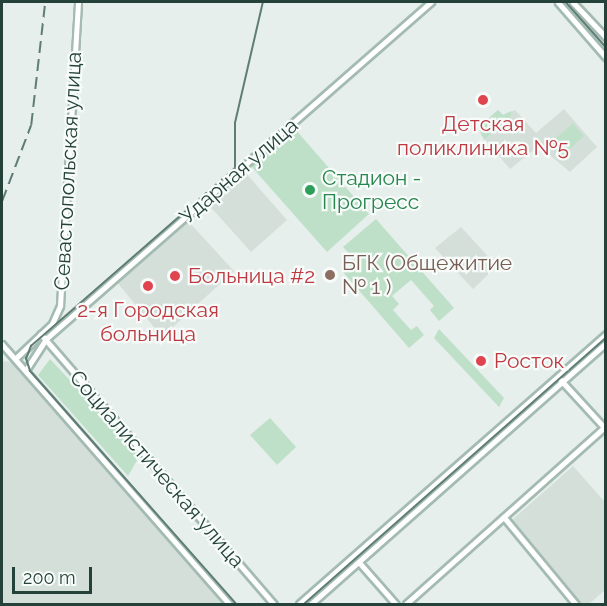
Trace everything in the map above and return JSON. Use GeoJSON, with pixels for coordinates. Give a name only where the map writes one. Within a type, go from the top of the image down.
{"type":"FeatureCollection","features":[{"type":"Feature","properties":{"kind":"street","name":"Севастопольская улица"},"geometry":{"type":"LineString","coordinates":[[15,359],[41,334],[60,306],[78,2]]}},
{"type":"Feature","properties":{"kind":"street","name":"Ударная улица"},"geometry":{"type":"LineString","coordinates":[[26,370],[46,339],[431,2]]}},
{"type":"Feature","properties":{"kind":"street"},"geometry":{"type":"LineString","coordinates":[[558,2],[606,57]]}},
{"type":"Feature","properties":{"kind":"street"},"geometry":{"type":"LineString","coordinates":[[573,2],[606,37]]}},
{"type":"Feature","properties":{"kind":"street"},"geometry":{"type":"LineString","coordinates":[[582,30],[592,22]]}},
{"type":"Feature","properties":{"kind":"street","name":"Социалистическая улица"},"geometry":{"type":"LineString","coordinates":[[41,334],[274,604]]}},
{"type":"Feature","properties":{"kind":"street"},"geometry":{"type":"LineString","coordinates":[[299,604],[606,334]]}},
{"type":"Feature","properties":{"kind":"street"},"geometry":{"type":"LineString","coordinates":[[310,604],[606,343]]}},
{"type":"Feature","properties":{"kind":"street","name":"Социалистическая улица"},"geometry":{"type":"LineString","coordinates":[[2,344],[230,604]]}},
{"type":"Feature","properties":{"kind":"street"},"geometry":{"type":"LineString","coordinates":[[594,344],[599,349]]}},
{"type":"Feature","properties":{"kind":"street"},"geometry":{"type":"LineString","coordinates":[[406,604],[605,426],[557,377]]}},
{"type":"Feature","properties":{"kind":"street"},"geometry":{"type":"LineString","coordinates":[[430,490],[435,495]]}},
{"type":"Feature","properties":{"kind":"street"},"geometry":{"type":"LineString","coordinates":[[504,517],[576,604]]}},
{"type":"Feature","properties":{"kind":"street"},"geometry":{"type":"LineString","coordinates":[[359,562],[396,604]]}},
{"type":"Feature","properties":{"kind":"shaded area"},"geometry":{"type":"Polygon","coordinates":[[[564,109],[597,147],[570,172],[539,146],[510,169],[481,135],[479,127],[498,110],[503,115],[515,110],[536,133],[564,109]]]}},
{"type":"Feature","properties":{"kind":"shaded area"},"geometry":{"type":"Polygon","coordinates":[[[244,171],[287,220],[251,252],[207,203],[244,171]]]}},
{"type":"Feature","properties":{"kind":"shaded area","name":"Больница #2"},"geometry":{"type":"Polygon","coordinates":[[[187,220],[234,271],[162,337],[116,281],[187,220]]]}},
{"type":"Feature","properties":{"kind":"shaded area"},"geometry":{"type":"Polygon","coordinates":[[[461,227],[497,266],[473,289],[435,248],[461,227]]]}},
{"type":"Feature","properties":{"kind":"shaded area"},"geometry":{"type":"Polygon","coordinates":[[[2,361],[13,362],[225,604],[2,604],[2,361]]]}},
{"type":"Feature","properties":{"kind":"shaded area"},"geometry":{"type":"Polygon","coordinates":[[[573,466],[605,502],[605,590],[589,604],[580,604],[512,520],[573,466]]]}},
{"type":"Feature","properties":{"kind":"green space"},"geometry":{"type":"Polygon","coordinates":[[[498,110],[503,115],[511,111],[511,116],[484,140],[479,127],[498,110]]]}},
{"type":"Feature","properties":{"kind":"green space"},"geometry":{"type":"Polygon","coordinates":[[[573,123],[584,136],[560,158],[549,144],[573,123]]]}},
{"type":"Feature","properties":{"kind":"green space","name":"Стадион - Прогресс"},"geometry":{"type":"Polygon","coordinates":[[[295,129],[369,214],[327,252],[251,166],[295,129]]]}},
{"type":"Feature","properties":{"kind":"green space"},"geometry":{"type":"Polygon","coordinates":[[[376,219],[454,308],[439,321],[430,310],[434,306],[411,280],[392,296],[399,304],[393,310],[411,330],[417,326],[424,335],[409,348],[343,272],[356,261],[343,247],[376,219]]]}},
{"type":"Feature","properties":{"kind":"green space"},"geometry":{"type":"Polygon","coordinates":[[[439,329],[504,398],[499,407],[434,338],[439,329]]]}},
{"type":"Feature","properties":{"kind":"green space"},"geometry":{"type":"Polygon","coordinates":[[[50,359],[140,455],[128,476],[38,375],[50,359]]]}},
{"type":"Feature","properties":{"kind":"green space"},"geometry":{"type":"Polygon","coordinates":[[[270,418],[296,447],[277,465],[250,435],[270,418]]]}},
{"type":"Feature","properties":{"kind":"tram line"},"geometry":{"type":"LineString","coordinates":[[236,604],[30,371],[26,359],[31,346],[235,168],[235,123],[263,2]]}},
{"type":"Feature","properties":{"kind":"tram line"},"geometry":{"type":"LineString","coordinates":[[566,2],[606,47]]}},
{"type":"Feature","properties":{"kind":"tram line"},"geometry":{"type":"LineString","coordinates":[[304,604],[606,338]]}},
{"type":"Feature","properties":{"kind":"railway"},"geometry":{"type":"LineString","coordinates":[[2,201],[31,125],[45,2]]}},
{"type":"Feature","properties":{"kind":"place","name":"Детская поликлиника №5"},"geometry":{"type":"Point","coordinates":[483,100]}},
{"type":"Feature","properties":{"kind":"place","name":"Стадион - Прогресс"},"geometry":{"type":"Point","coordinates":[310,190]}},
{"type":"Feature","properties":{"kind":"place","name":"БГК (Общежитие № 1 )"},"geometry":{"type":"Point","coordinates":[330,275]}},
{"type":"Feature","properties":{"kind":"place","name":"Больница #2"},"geometry":{"type":"Point","coordinates":[175,276]}},
{"type":"Feature","properties":{"kind":"place","name":"2-я Городская больница"},"geometry":{"type":"Point","coordinates":[148,286]}},
{"type":"Feature","properties":{"kind":"place","name":"Росток"},"geometry":{"type":"Point","coordinates":[481,361]}}]}
